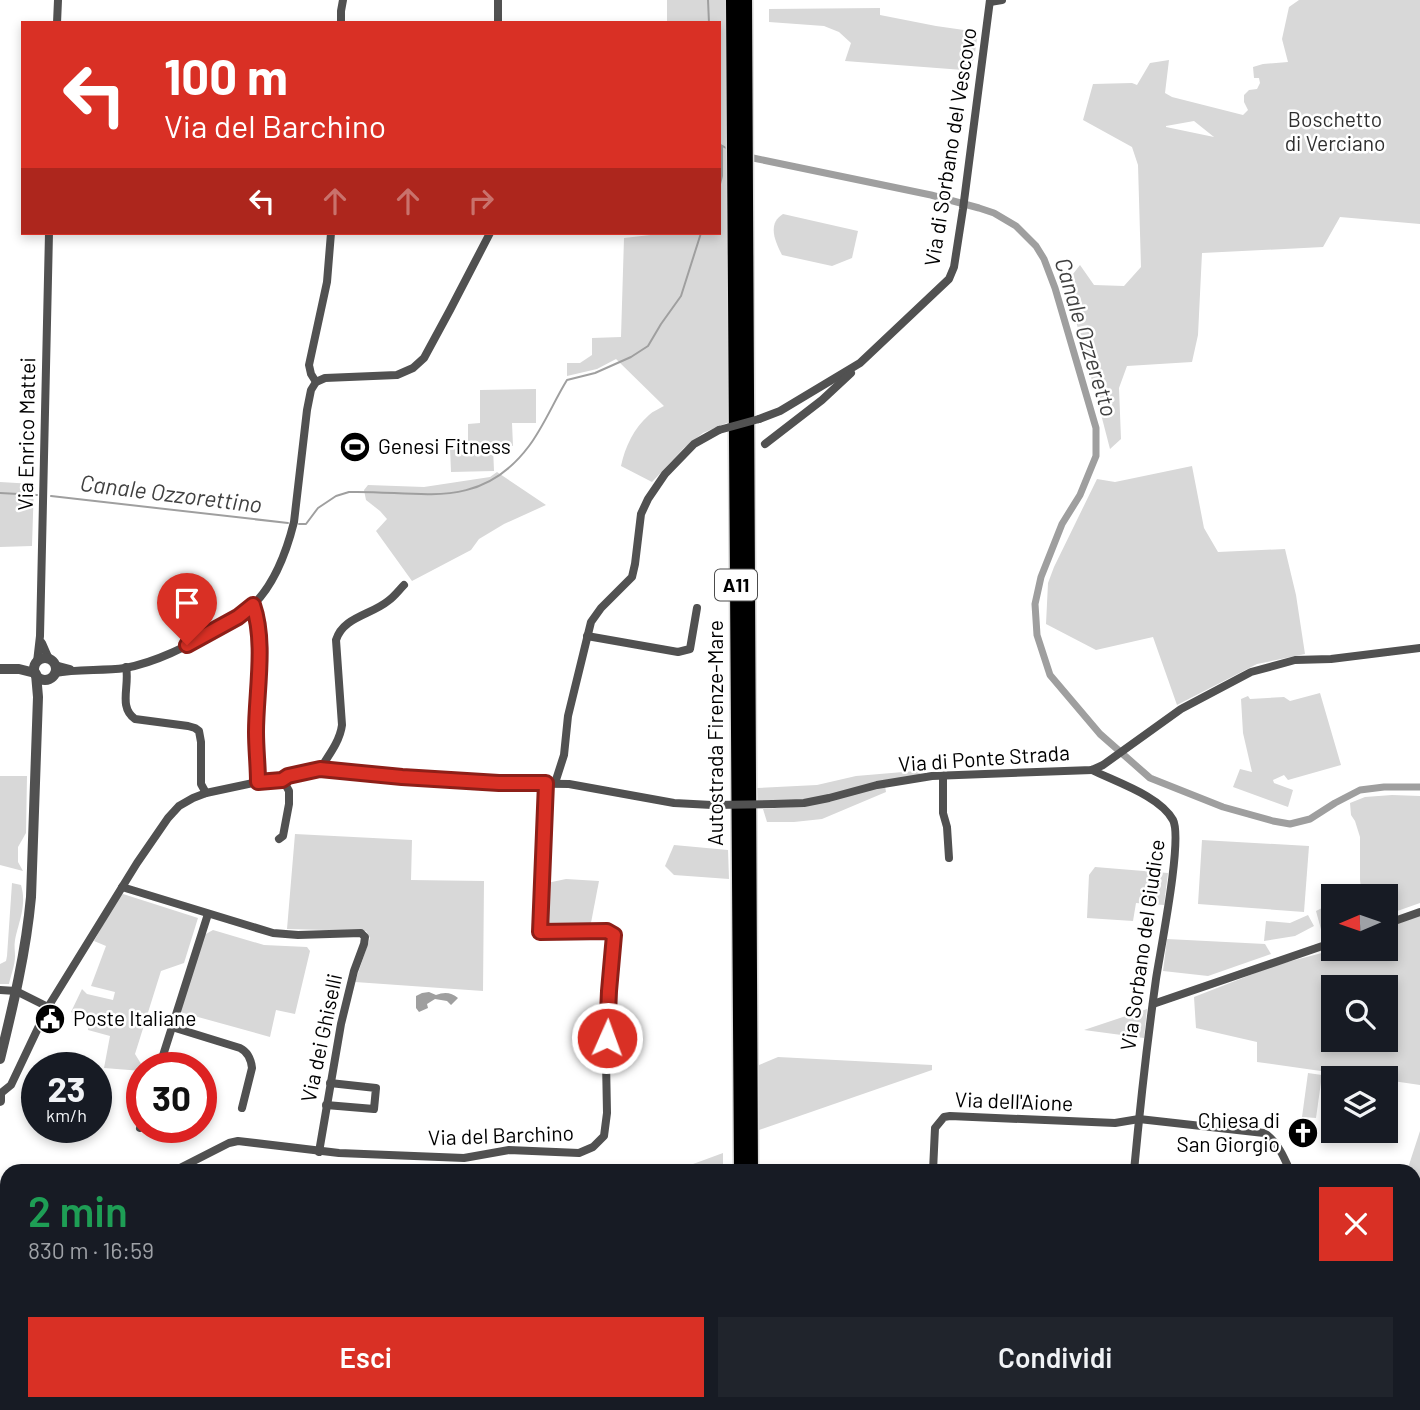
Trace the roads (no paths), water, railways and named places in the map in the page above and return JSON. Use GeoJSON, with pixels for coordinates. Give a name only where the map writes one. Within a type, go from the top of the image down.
{"type":"FeatureCollection","features":[{"type":"Feature","properties":{"kind":"highway","name":"Autostrada Firenze-Mare"},"geometry":{"type":"LineString","coordinates":[[733,0],[741,1164]]}},
{"type":"Feature","properties":{"kind":"highway","name":"Autostrada Firenze-Mare"},"geometry":{"type":"LineString","coordinates":[[745,0],[751,1164]]}},
{"type":"Feature","properties":{"kind":"street"},"geometry":{"type":"LineString","coordinates":[[57,21],[58,0]]}},
{"type":"Feature","properties":{"kind":"street"},"geometry":{"type":"LineString","coordinates":[[341,21],[343,0]]}},
{"type":"Feature","properties":{"kind":"street"},"geometry":{"type":"LineString","coordinates":[[498,0],[498,21]]}},
{"type":"Feature","properties":{"kind":"street"},"geometry":{"type":"LineString","coordinates":[[990,1],[1002,0]]}},
{"type":"Feature","properties":{"kind":"street","name":"Via di Sorbano del Vescovo"},"geometry":{"type":"LineString","coordinates":[[550,783],[564,755],[568,716],[591,622],[632,577],[641,514],[665,474],[694,444],[719,430],[780,411],[860,363],[949,279],[954,267],[963,209],[990,1]]}},
{"type":"Feature","properties":{"kind":"street","name":"Via Enrico Mattei"},"geometry":{"type":"LineString","coordinates":[[36,668],[40,636],[49,235]]}},
{"type":"Feature","properties":{"kind":"street"},"geometry":{"type":"LineString","coordinates":[[316,382],[309,365],[327,282],[331,235]]}},
{"type":"Feature","properties":{"kind":"street"},"geometry":{"type":"LineString","coordinates":[[36,668],[41,679],[52,669],[126,667],[175,653],[238,617],[253,605],[268,585],[289,540],[295,517],[307,410],[311,390],[316,382],[339,377],[397,375],[413,368],[424,358],[489,235]]}},
{"type":"Feature","properties":{"kind":"street"},"geometry":{"type":"LineString","coordinates":[[765,444],[822,400],[860,363]]}},
{"type":"Feature","properties":{"kind":"street"},"geometry":{"type":"LineString","coordinates":[[320,769],[341,734],[336,640],[339,633],[346,624],[388,601],[404,585]]}},
{"type":"Feature","properties":{"kind":"street"},"geometry":{"type":"LineString","coordinates":[[253,605],[257,617],[259,656],[256,732],[258,782]]}},
{"type":"Feature","properties":{"kind":"street"},"geometry":{"type":"LineString","coordinates":[[587,636],[684,652],[690,649],[697,608]]}},
{"type":"Feature","properties":{"kind":"street","name":"Via Enrico Mattei"},"geometry":{"type":"LineString","coordinates":[[40,636],[52,669]]}},
{"type":"Feature","properties":{"kind":"street","name":"Via di Ponte Strada"},"geometry":{"type":"LineString","coordinates":[[550,783],[674,803],[773,804],[804,803],[877,785],[932,776],[1092,770],[1181,709],[1251,672],[1294,660],[1331,659],[1420,648]]}},
{"type":"Feature","properties":{"kind":"street"},"geometry":{"type":"LineString","coordinates":[[0,1059],[16,991],[32,897],[38,697],[36,668],[43,658],[52,669]]}},
{"type":"Feature","properties":{"kind":"street"},"geometry":{"type":"LineString","coordinates":[[126,667],[128,682],[125,706],[128,714],[135,719],[188,726],[199,731],[201,784],[206,793]]}},
{"type":"Feature","properties":{"kind":"street"},"geometry":{"type":"LineString","coordinates":[[0,668],[36,668]]}},
{"type":"Feature","properties":{"kind":"street"},"geometry":{"type":"LineString","coordinates":[[38,697],[52,669]]}},
{"type":"Feature","properties":{"kind":"street"},"geometry":{"type":"LineString","coordinates":[[0,1101],[0,1095],[17,1073],[48,1007],[161,826],[179,806],[206,793],[282,780],[288,776],[320,769],[402,777],[550,783]]}},
{"type":"Feature","properties":{"kind":"street","name":"Via Sorbano del Giudice"},"geometry":{"type":"LineString","coordinates":[[1092,770],[1161,806],[1176,827],[1135,1164]]}},
{"type":"Feature","properties":{"kind":"street"},"geometry":{"type":"LineString","coordinates":[[943,777],[943,813],[947,827],[949,858]]}},
{"type":"Feature","properties":{"kind":"street"},"geometry":{"type":"LineString","coordinates":[[279,839],[283,836],[289,804],[289,790],[282,780]]}},
{"type":"Feature","properties":{"kind":"street","name":"Via del Barchino"},"geometry":{"type":"LineString","coordinates":[[319,1152],[464,1158],[509,1150],[579,1153],[593,1147],[604,1136],[607,1113],[609,991],[614,935],[607,931],[540,932],[550,783]]}},
{"type":"Feature","properties":{"kind":"street"},"geometry":{"type":"LineString","coordinates":[[122,887],[208,914],[164,1052]]}},
{"type":"Feature","properties":{"kind":"street"},"geometry":{"type":"LineString","coordinates":[[1398,920],[1420,912]]}},
{"type":"Feature","properties":{"kind":"street","name":"Via dei Ghiselli"},"geometry":{"type":"LineString","coordinates":[[208,914],[272,933],[361,933],[365,937],[341,1024],[319,1152]]}},
{"type":"Feature","properties":{"kind":"street"},"geometry":{"type":"LineString","coordinates":[[1153,1004],[1321,946]]}},
{"type":"Feature","properties":{"kind":"street"},"geometry":{"type":"LineString","coordinates":[[0,990],[16,991],[48,1007]]}},
{"type":"Feature","properties":{"kind":"street"},"geometry":{"type":"LineString","coordinates":[[172,1027],[245,1051],[252,1068],[242,1108]]}},
{"type":"Feature","properties":{"kind":"street"},"geometry":{"type":"LineString","coordinates":[[326,1105],[374,1109],[376,1088],[330,1083]]}},
{"type":"Feature","properties":{"kind":"street","name":"Via dell'Aione"},"geometry":{"type":"LineString","coordinates":[[933,1164],[935,1128],[944,1118],[950,1116],[1115,1123],[1139,1119],[1264,1133],[1271,1137],[1287,1164]]}},
{"type":"Feature","properties":{"kind":"street"},"geometry":{"type":"LineString","coordinates":[[188,1164],[238,1141],[319,1152]]}},
{"type":"Feature","properties":{"kind":"waterway","name":"Canale Ozzeretto"},"geometry":{"type":"LineString","coordinates":[[708,0],[709,21]]}},
{"type":"Feature","properties":{"kind":"waterway","name":"Canale Ozzeretto"},"geometry":{"type":"LineString","coordinates":[[721,145],[726,148]]}},
{"type":"Feature","properties":{"kind":"waterway","name":"Canale Ozzorettino"},"geometry":{"type":"LineString","coordinates":[[721,180],[722,146]]}},
{"type":"Feature","properties":{"kind":"waterway","name":"Canale Ozzeretto"},"geometry":{"type":"LineString","coordinates":[[753,158],[931,195],[994,213],[1016,226],[1036,246],[1044,259],[1096,428],[1096,456],[1080,495],[1062,524],[1041,577],[1035,604],[1037,635],[1050,675],[1100,734],[1150,778],[1223,807],[1290,824],[1310,819],[1360,790],[1420,787]]}},
{"type":"Feature","properties":{"kind":"waterway","name":"Canale Ozzorettino"},"geometry":{"type":"LineString","coordinates":[[299,524],[306,524],[318,508],[336,496],[349,492],[446,493],[469,489],[490,481],[510,467],[529,446],[567,380],[595,373],[648,346],[681,296],[700,235]]}},
{"type":"Feature","properties":{"kind":"waterway","name":"Canale Ozzorettino"},"geometry":{"type":"LineString","coordinates":[[0,493],[37,495]]}},
{"type":"Feature","properties":{"kind":"waterway","name":"Canale Ozzorettino"},"geometry":{"type":"LineString","coordinates":[[51,496],[288,523]]}},
{"type":"Feature","properties":{"kind":"place","name":"Genesi Fitness"},"geometry":{"type":"Point","coordinates":[355,447]}},
{"type":"Feature","properties":{"kind":"place","name":"Poste Italiane"},"geometry":{"type":"Point","coordinates":[50,1019]}},
{"type":"Feature","properties":{"kind":"place","name":"Chiesa di San Giorgio"},"geometry":{"type":"Point","coordinates":[1303,1133]}},
{"type":"Feature","properties":{"kind":"park label","name":"Boschetto di Verciano"},"geometry":{"type":"Point","coordinates":[1335,132]}}]}
